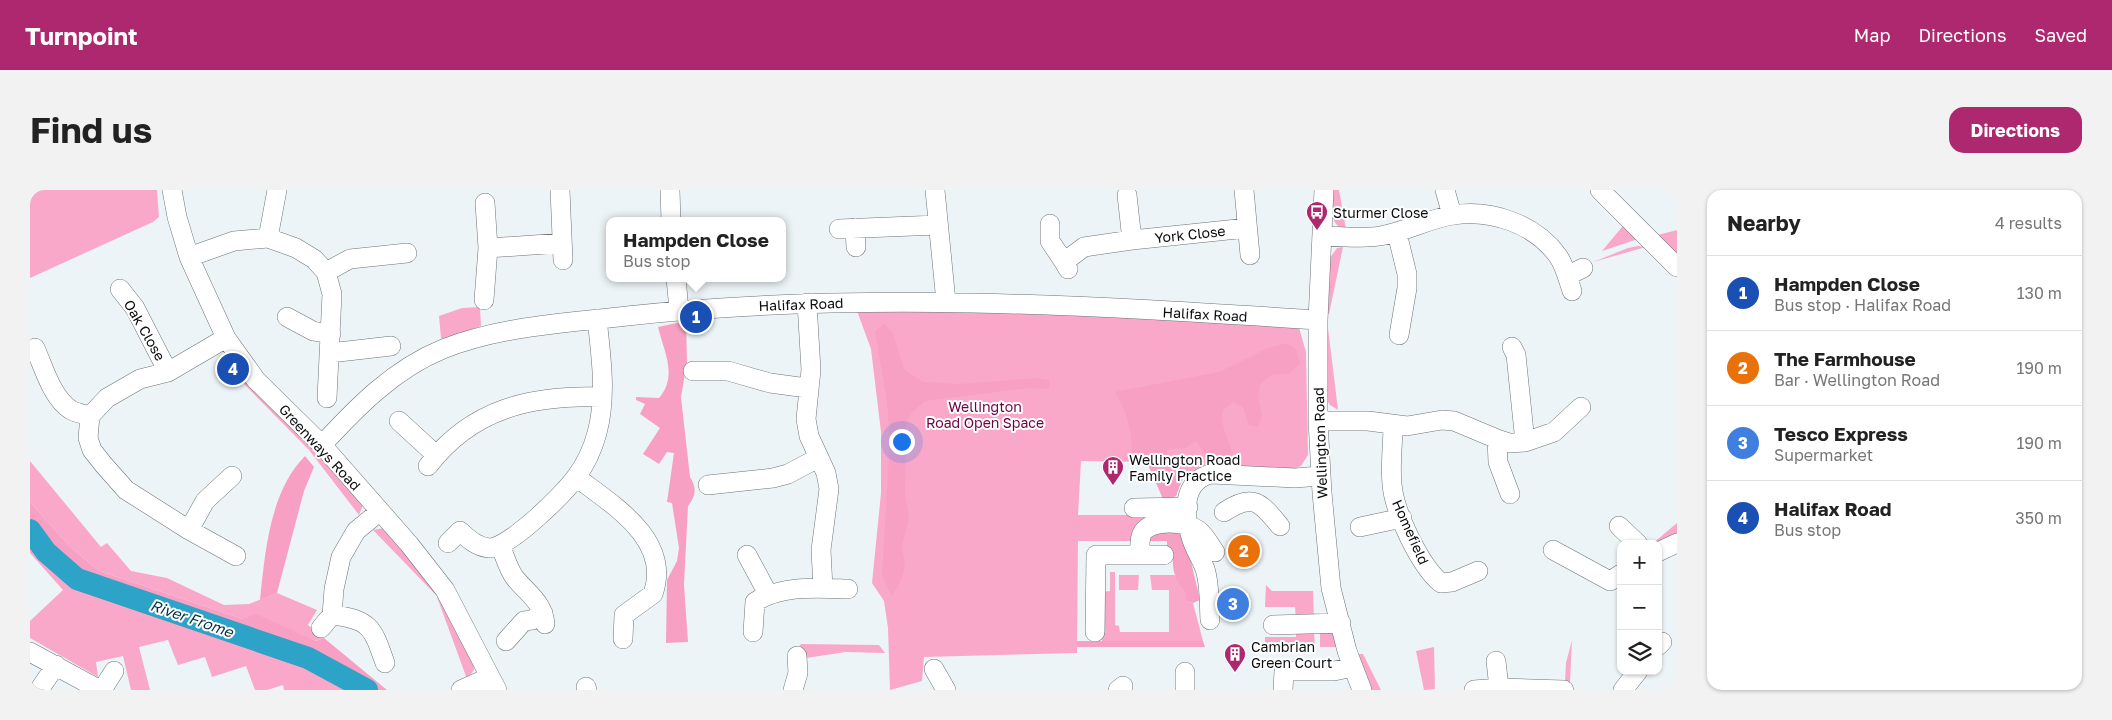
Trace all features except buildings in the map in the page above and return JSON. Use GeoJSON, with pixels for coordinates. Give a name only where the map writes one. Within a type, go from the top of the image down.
{"type":"FeatureCollection","features":[{"type":"Feature","properties":{"kind":"street","name":"Greenways Road"},"geometry":{"type":"LineString","coordinates":[[172,190],[177,217],[190,257],[226,338],[256,380],[322,445],[409,544],[445,590],[493,683]]}},
{"type":"Feature","properties":{"kind":"street"},"geometry":{"type":"LineString","coordinates":[[268,238],[277,190]]}},
{"type":"Feature","properties":{"kind":"street"},"geometry":{"type":"LineString","coordinates":[[488,248],[562,251],[560,190]]}},
{"type":"Feature","properties":{"kind":"street"},"geometry":{"type":"LineString","coordinates":[[670,190],[671,217]]}},
{"type":"Feature","properties":{"kind":"street"},"geometry":{"type":"LineString","coordinates":[[936,190],[946,302]]}},
{"type":"Feature","properties":{"kind":"street"},"geometry":{"type":"LineString","coordinates":[[1244,190],[1250,255]]}},
{"type":"Feature","properties":{"kind":"street","name":"Wellington Road"},"geometry":{"type":"LineString","coordinates":[[1324,190],[1318,320],[1320,476],[1329,571],[1353,667],[1362,690]]}},
{"type":"Feature","properties":{"kind":"street"},"geometry":{"type":"LineString","coordinates":[[1445,190],[1452,215]]}},
{"type":"Feature","properties":{"kind":"street"},"geometry":{"type":"LineString","coordinates":[[1600,190],[1677,267]]}},
{"type":"Feature","properties":{"kind":"street"},"geometry":{"type":"LineString","coordinates":[[1127,196],[1132,240]]}},
{"type":"Feature","properties":{"kind":"street"},"geometry":{"type":"LineString","coordinates":[[484,300],[488,248],[485,203]]}},
{"type":"Feature","properties":{"kind":"street"},"geometry":{"type":"LineString","coordinates":[[1323,236],[1377,237],[1397,233],[1452,215],[1474,213],[1518,223],[1541,238],[1558,256],[1574,278]]}},
{"type":"Feature","properties":{"kind":"street","name":"York Close"},"geometry":{"type":"LineString","coordinates":[[1050,224],[1050,241],[1066,265],[1084,247],[1247,228]]}},
{"type":"Feature","properties":{"kind":"street"},"geometry":{"type":"LineString","coordinates":[[856,247],[847,228],[938,225]]}},
{"type":"Feature","properties":{"kind":"street"},"geometry":{"type":"LineString","coordinates":[[1397,233],[1407,274],[1407,288],[1399,335]]}},
{"type":"Feature","properties":{"kind":"street"},"geometry":{"type":"LineString","coordinates":[[190,257],[234,241],[268,238],[296,248],[314,259],[326,272],[332,294],[327,398]]}},
{"type":"Feature","properties":{"kind":"street"},"geometry":{"type":"LineString","coordinates":[[326,272],[350,259],[407,253]]}},
{"type":"Feature","properties":{"kind":"street"},"geometry":{"type":"LineString","coordinates":[[676,282],[679,310]]}},
{"type":"Feature","properties":{"kind":"street","name":"Oak Close"},"geometry":{"type":"LineString","coordinates":[[120,289],[135,308],[168,372]]}},
{"type":"Feature","properties":{"kind":"street","name":"Halifax Road"},"geometry":{"type":"LineString","coordinates":[[322,445],[385,383],[440,350],[484,336],[597,320],[679,310],[807,303],[946,302],[1078,306],[1318,320]]}},
{"type":"Feature","properties":{"kind":"street"},"geometry":{"type":"LineString","coordinates":[[807,303],[811,359],[807,388],[806,419],[809,436],[826,473],[829,490],[822,542],[823,588]]}},
{"type":"Feature","properties":{"kind":"street"},"geometry":{"type":"LineString","coordinates":[[286,317],[313,331],[331,334]]}},
{"type":"Feature","properties":{"kind":"street"},"geometry":{"type":"LineString","coordinates":[[448,543],[460,531],[475,544],[495,547],[540,516],[576,477],[597,433],[602,396],[597,320]]}},
{"type":"Feature","properties":{"kind":"street","name":"Oak Close"},"geometry":{"type":"LineString","coordinates":[[90,416],[103,401],[124,388],[140,379],[168,372],[226,338]]}},
{"type":"Feature","properties":{"kind":"street"},"geometry":{"type":"LineString","coordinates":[[330,353],[391,346]]}},
{"type":"Feature","properties":{"kind":"street"},"geometry":{"type":"LineString","coordinates":[[1512,347],[1516,355],[1525,442]]}},
{"type":"Feature","properties":{"kind":"street"},"geometry":{"type":"LineString","coordinates":[[35,348],[62,403],[72,411],[90,416],[88,438],[92,450],[126,490],[188,530],[236,556]]}},
{"type":"Feature","properties":{"kind":"street"},"geometry":{"type":"LineString","coordinates":[[703,375],[728,370],[770,383],[807,388]]}},
{"type":"Feature","properties":{"kind":"street"},"geometry":{"type":"LineString","coordinates":[[407,425],[432,461],[461,433],[501,409],[544,399],[602,396]]}},
{"type":"Feature","properties":{"kind":"street"},"geometry":{"type":"LineString","coordinates":[[1318,421],[1368,421],[1407,426],[1442,420],[1454,421],[1497,440],[1509,443],[1525,442],[1554,432],[1581,407]]}},
{"type":"Feature","properties":{"kind":"street","name":"Homefield"},"geometry":{"type":"LineString","coordinates":[[1393,425],[1392,483],[1402,518],[1432,582],[1452,582],[1478,571]]}},
{"type":"Feature","properties":{"kind":"street"},"geometry":{"type":"LineString","coordinates":[[1497,440],[1498,462],[1510,494]]}},
{"type":"Feature","properties":{"kind":"street"},"geometry":{"type":"LineString","coordinates":[[719,490],[788,474],[818,458]]}},
{"type":"Feature","properties":{"kind":"street"},"geometry":{"type":"LineString","coordinates":[[1210,620],[1206,571],[1191,538],[1187,516],[1188,491],[1193,483],[1201,476],[1212,474],[1295,478],[1320,476]]}},
{"type":"Feature","properties":{"kind":"street"},"geometry":{"type":"LineString","coordinates":[[1245,475],[1245,501]]}},
{"type":"Feature","properties":{"kind":"street"},"geometry":{"type":"LineString","coordinates":[[188,530],[205,500],[232,476]]}},
{"type":"Feature","properties":{"kind":"street"},"geometry":{"type":"LineString","coordinates":[[576,477],[631,520],[648,544],[658,570],[653,594],[624,614],[623,639]]}},
{"type":"Feature","properties":{"kind":"street"},"geometry":{"type":"LineString","coordinates":[[1224,512],[1238,502],[1245,501],[1264,506],[1280,526]]}},
{"type":"Feature","properties":{"kind":"street"},"geometry":{"type":"LineString","coordinates":[[1134,508],[1187,516],[1215,552]]}},
{"type":"Feature","properties":{"kind":"street"},"geometry":{"type":"LineString","coordinates":[[379,512],[356,531],[341,557],[326,621],[351,617],[371,627],[386,663]]}},
{"type":"Feature","properties":{"kind":"street"},"geometry":{"type":"LineString","coordinates":[[1140,555],[1140,538],[1144,530],[1154,524],[1187,516]]}},
{"type":"Feature","properties":{"kind":"street"},"geometry":{"type":"LineString","coordinates":[[1360,527],[1402,518]]}},
{"type":"Feature","properties":{"kind":"street"},"geometry":{"type":"LineString","coordinates":[[1618,526],[1634,540]]}},
{"type":"Feature","properties":{"kind":"street"},"geometry":{"type":"LineString","coordinates":[[1662,550],[1677,543]]}},
{"type":"Feature","properties":{"kind":"street"},"geometry":{"type":"LineString","coordinates":[[495,547],[515,578],[532,594],[545,612],[532,620],[524,621],[506,641]]}},
{"type":"Feature","properties":{"kind":"street"},"geometry":{"type":"LineString","coordinates":[[1553,550],[1615,577]]}},
{"type":"Feature","properties":{"kind":"street"},"geometry":{"type":"LineString","coordinates":[[747,555],[761,593],[753,632]]}},
{"type":"Feature","properties":{"kind":"street"},"geometry":{"type":"LineString","coordinates":[[1095,632],[1096,555],[1164,555]]}},
{"type":"Feature","properties":{"kind":"street"},"geometry":{"type":"LineString","coordinates":[[761,593],[823,588],[848,589]]}},
{"type":"Feature","properties":{"kind":"street"},"geometry":{"type":"LineString","coordinates":[[1273,625],[1341,623]]}},
{"type":"Feature","properties":{"kind":"street"},"geometry":{"type":"LineString","coordinates":[[30,652],[101,690],[114,671]]}},
{"type":"Feature","properties":{"kind":"street"},"geometry":{"type":"LineString","coordinates":[[1496,660],[1499,688]]}},
{"type":"Feature","properties":{"kind":"street"},"geometry":{"type":"LineString","coordinates":[[39,690],[56,665]]}},
{"type":"Feature","properties":{"kind":"street"},"geometry":{"type":"LineString","coordinates":[[1283,690],[1284,671],[1334,670],[1353,667]]}},
{"type":"Feature","properties":{"kind":"street"},"geometry":{"type":"LineString","coordinates":[[934,669],[946,690]]}},
{"type":"Feature","properties":{"kind":"street"},"geometry":{"type":"LineString","coordinates":[[1623,690],[1635,675]]}},
{"type":"Feature","properties":{"kind":"street"},"geometry":{"type":"LineString","coordinates":[[461,690],[493,683]]}},
{"type":"Feature","properties":{"kind":"street"},"geometry":{"type":"LineString","coordinates":[[1474,690],[1499,688],[1564,690]]}},
{"type":"Feature","properties":{"kind":"green space"},"geometry":{"type":"Polygon","coordinates":[[[30,190],[157,190],[159,217],[153,222],[30,278],[30,190]]]}},
{"type":"Feature","properties":{"kind":"green space"},"geometry":{"type":"Polygon","coordinates":[[[1332,190],[1339,190],[1346,229],[1336,224],[1332,214],[1332,190]]]}},
{"type":"Feature","properties":{"kind":"green space"},"geometry":{"type":"Polygon","coordinates":[[[1627,221],[1644,237],[1602,251],[1627,221]]]}},
{"type":"Feature","properties":{"kind":"green space"},"geometry":{"type":"Polygon","coordinates":[[[1677,230],[1677,255],[1654,236],[1677,230]]]}},
{"type":"Feature","properties":{"kind":"green space"},"geometry":{"type":"Polygon","coordinates":[[[1343,247],[1329,314],[1326,314],[1329,259],[1337,248],[1343,247]]]}},
{"type":"Feature","properties":{"kind":"green space"},"geometry":{"type":"Polygon","coordinates":[[[1646,247],[1593,262],[1628,248],[1646,247]]]}},
{"type":"Feature","properties":{"kind":"green space"},"geometry":{"type":"Polygon","coordinates":[[[480,307],[481,326],[443,339],[441,338],[439,316],[462,308],[480,307]]]}},
{"type":"Feature","properties":{"kind":"green space","name":"Wellington Road Open Space"},"geometry":{"type":"Polygon","coordinates":[[[987,309],[1298,324],[1306,352],[1308,455],[1301,466],[1291,470],[1201,467],[1183,478],[1176,496],[1164,501],[1147,462],[1081,461],[1078,515],[1163,515],[1136,541],[1078,541],[1077,653],[924,657],[922,681],[890,690],[888,628],[884,601],[872,583],[881,493],[881,432],[871,349],[857,311],[987,309]]]}},
{"type":"Feature","properties":{"kind":"green space"},"geometry":{"type":"Polygon","coordinates":[[[1324,328],[1328,328],[1338,410],[1330,405],[1326,399],[1324,328]]]}},
{"type":"Feature","properties":{"kind":"green space"},"geometry":{"type":"Polygon","coordinates":[[[241,375],[350,487],[363,505],[359,515],[309,450],[238,378],[241,375]]]}},
{"type":"Feature","properties":{"kind":"green space"},"geometry":{"type":"Polygon","coordinates":[[[30,461],[101,547],[107,543],[131,571],[167,578],[224,605],[249,604],[277,593],[317,610],[308,625],[324,638],[316,641],[286,629],[243,619],[99,571],[70,547],[30,502],[30,461]]]}},
{"type":"Feature","properties":{"kind":"green space"},"geometry":{"type":"Polygon","coordinates":[[[1677,523],[1677,538],[1662,542],[1662,540],[1657,540],[1677,523]]]}},
{"type":"Feature","properties":{"kind":"green space"},"geometry":{"type":"Polygon","coordinates":[[[384,528],[438,592],[435,594],[373,530],[384,528]]]}},
{"type":"Feature","properties":{"kind":"green space"},"geometry":{"type":"Polygon","coordinates":[[[30,534],[66,576],[78,584],[131,599],[336,673],[359,690],[284,690],[283,685],[267,690],[255,690],[246,666],[212,677],[205,657],[178,665],[168,640],[139,647],[150,690],[131,690],[123,656],[96,662],[98,677],[30,638],[30,621],[63,590],[30,553],[30,534]]]}},
{"type":"Feature","properties":{"kind":"green space"},"geometry":{"type":"Polygon","coordinates":[[[1110,572],[1115,572],[1115,625],[1119,626],[1120,632],[1169,632],[1169,590],[1152,590],[1150,575],[1175,575],[1186,590],[1186,601],[1193,603],[1203,641],[1102,641],[1102,592],[1110,591],[1110,572]]]}},
{"type":"Feature","properties":{"kind":"green space"},"geometry":{"type":"Polygon","coordinates":[[[1119,575],[1139,575],[1138,590],[1119,590],[1119,575]]]}},
{"type":"Feature","properties":{"kind":"green space"},"geometry":{"type":"Polygon","coordinates":[[[1266,585],[1272,591],[1313,591],[1314,620],[1296,620],[1295,607],[1265,607],[1266,585]]]}},
{"type":"Feature","properties":{"kind":"green space"},"geometry":{"type":"Polygon","coordinates":[[[440,595],[473,662],[474,670],[467,679],[437,597],[440,595]]]}},
{"type":"Feature","properties":{"kind":"green space"},"geometry":{"type":"Polygon","coordinates":[[[1296,631],[1314,632],[1315,647],[1265,646],[1265,637],[1296,637],[1296,631]]]}},
{"type":"Feature","properties":{"kind":"green space"},"geometry":{"type":"Polygon","coordinates":[[[1320,631],[1332,633],[1339,647],[1320,647],[1320,631]]]}},
{"type":"Feature","properties":{"kind":"green space"},"geometry":{"type":"Polygon","coordinates":[[[1572,640],[1570,682],[1565,682],[1566,663],[1572,640]]]}},
{"type":"Feature","properties":{"kind":"green space"},"geometry":{"type":"Polygon","coordinates":[[[801,644],[879,645],[885,653],[846,652],[806,658],[804,649],[798,648],[801,644]]]}},
{"type":"Feature","properties":{"kind":"green space"},"geometry":{"type":"Polygon","coordinates":[[[1434,647],[1435,689],[1424,690],[1416,651],[1434,647]]]}},
{"type":"Feature","properties":{"kind":"green space"},"geometry":{"type":"Polygon","coordinates":[[[1355,654],[1363,654],[1381,690],[1368,690],[1355,654]]]}},
{"type":"Feature","properties":{"kind":"shaded area"},"geometry":{"type":"Polygon","coordinates":[[[686,321],[687,362],[681,397],[690,477],[695,492],[688,506],[684,585],[688,642],[666,643],[667,580],[677,561],[679,548],[672,503],[667,502],[674,453],[667,452],[659,464],[643,454],[660,428],[640,414],[645,404],[636,400],[636,397],[659,398],[665,390],[669,372],[658,327],[686,321]]]}},
{"type":"Feature","properties":{"kind":"shaded area"},"geometry":{"type":"Polygon","coordinates":[[[884,324],[893,333],[904,369],[923,382],[960,384],[1036,378],[1049,380],[1050,385],[1048,389],[1028,388],[925,401],[911,413],[906,426],[905,494],[909,517],[902,546],[905,566],[902,578],[892,596],[882,576],[890,438],[887,402],[875,331],[884,324]]]}},
{"type":"Feature","properties":{"kind":"shaded area"},"geometry":{"type":"Polygon","coordinates":[[[1285,343],[1296,349],[1300,363],[1290,373],[1271,375],[1260,384],[1258,397],[1262,416],[1258,427],[1249,425],[1243,407],[1233,402],[1223,410],[1223,424],[1232,456],[1224,462],[1214,460],[1207,455],[1196,441],[1186,448],[1167,449],[1167,464],[1179,485],[1176,496],[1164,501],[1147,462],[1131,462],[1132,442],[1129,425],[1115,392],[1219,372],[1266,349],[1285,343]]]}},
{"type":"Feature","properties":{"kind":"shaded area"},"geometry":{"type":"Polygon","coordinates":[[[305,456],[314,467],[304,491],[277,593],[260,600],[271,523],[284,487],[293,470],[305,456]]]}},
{"type":"Feature","properties":{"kind":"shaded area"},"geometry":{"type":"Polygon","coordinates":[[[30,502],[70,547],[99,571],[243,619],[256,614],[316,641],[324,638],[387,690],[359,690],[309,656],[86,578],[76,572],[30,520],[30,502]]]}},
{"type":"Feature","properties":{"kind":"shaded area"},"geometry":{"type":"Polygon","coordinates":[[[1150,532],[1184,532],[1200,600],[1193,603],[1186,601],[1184,589],[1174,572],[1171,551],[1167,550],[1167,541],[1148,541],[1150,532]]]}},
{"type":"Feature","properties":{"kind":"shaded area"},"geometry":{"type":"Polygon","coordinates":[[[1077,641],[1203,641],[1205,647],[1077,647],[1077,641]]]}},
{"type":"Feature","properties":{"kind":"waterway","name":"River Frome"},"geometry":{"type":"LineString","coordinates":[[30,530],[46,552],[77,579],[308,658],[367,690]]}},
{"type":"Feature","properties":{"kind":"place","name":"Sturmer Close"},"geometry":{"type":"Point","coordinates":[1317,231]}},
{"type":"Feature","properties":{"kind":"place","name":"Hampden Close"},"geometry":{"type":"Point","coordinates":[696,317]}},
{"type":"Feature","properties":{"kind":"place","name":"Halifax Road"},"geometry":{"type":"Point","coordinates":[233,369]}},
{"type":"Feature","properties":{"kind":"place","name":"Wellington Road Family Practice"},"geometry":{"type":"Point","coordinates":[1113,486]}},
{"type":"Feature","properties":{"kind":"place","name":"The Farmhouse"},"geometry":{"type":"Point","coordinates":[1244,551]}},
{"type":"Feature","properties":{"kind":"place","name":"Tesco Express"},"geometry":{"type":"Point","coordinates":[1233,604]}},
{"type":"Feature","properties":{"kind":"place","name":"Cambrian Green Court"},"geometry":{"type":"Point","coordinates":[1235,673]}}]}
